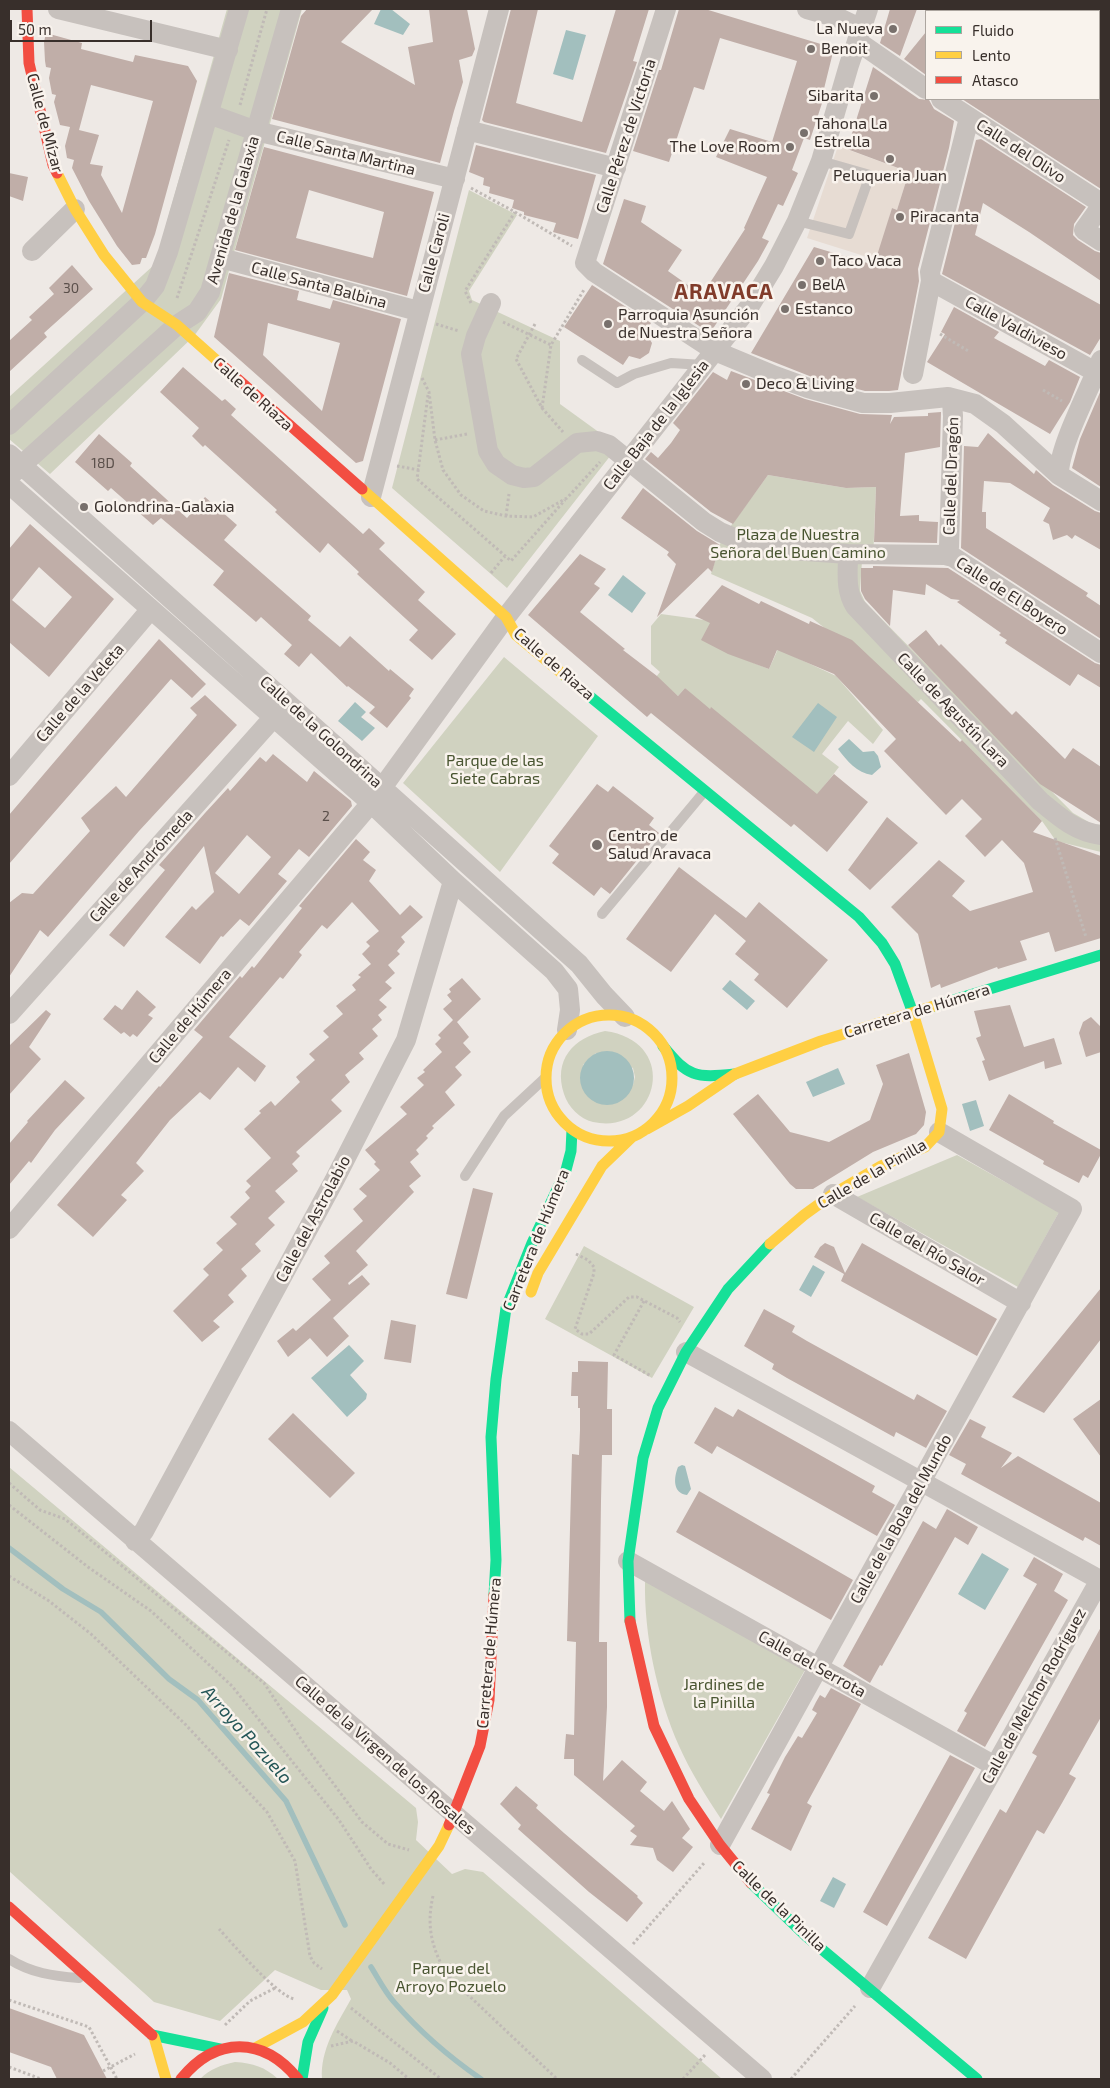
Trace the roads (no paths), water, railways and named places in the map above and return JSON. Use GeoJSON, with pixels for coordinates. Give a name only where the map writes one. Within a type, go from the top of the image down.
{"type":"FeatureCollection","features":[{"type":"Feature","properties":{"kind":"main road","name":"Calle de Mízar"},"geometry":{"type":"LineString","coordinates":[[28,9],[29,63],[36,100],[53,165],[75,210],[104,255],[142,302]]}},
{"type":"Feature","properties":{"kind":"main road","name":"Calle de Riaza"},"geometry":{"type":"LineString","coordinates":[[142,302],[177,325],[506,617],[516,635],[859,917],[882,943],[895,964],[913,1012]]}},
{"type":"Feature","properties":{"kind":"main road","name":"Carretera de Húmera"},"geometry":{"type":"LineString","coordinates":[[663,1046],[679,1066],[692,1072],[714,1077],[735,1074],[821,1041],[1101,955]]}},
{"type":"Feature","properties":{"kind":"main road","name":"Calle de la Pinilla"},"geometry":{"type":"LineString","coordinates":[[913,1012],[942,1108],[939,1132],[925,1147],[881,1166],[833,1194],[804,1215],[765,1249],[728,1289],[690,1345],[658,1408],[643,1458],[628,1561],[630,1626],[654,1726],[689,1799],[720,1845],[745,1877],[791,1922],[977,2079]]}},
{"type":"Feature","properties":{"kind":"main road"},"geometry":{"type":"LineString","coordinates":[[610,1015],[625,1017],[653,1033],[663,1046],[670,1063],[672,1082],[668,1099],[660,1116],[647,1129],[632,1137],[617,1142],[586,1138],[572,1130],[557,1116],[548,1098],[545,1078],[548,1060],[555,1044],[567,1030],[580,1022],[594,1016],[610,1015]]}},
{"type":"Feature","properties":{"kind":"main road","name":"Carretera de Húmera"},"geometry":{"type":"LineString","coordinates":[[647,1129],[688,1106],[735,1074]]}},
{"type":"Feature","properties":{"kind":"main road","name":"Carretera de Húmera"},"geometry":{"type":"LineString","coordinates":[[255,2048],[292,2031],[312,2016],[342,1983],[430,1862],[454,1814],[480,1746],[488,1700],[496,1560],[491,1437],[496,1379],[506,1308],[532,1243],[566,1170],[571,1151],[572,1130]]}},
{"type":"Feature","properties":{"kind":"main road","name":"Carretera de Húmera"},"geometry":{"type":"LineString","coordinates":[[528,1299],[538,1273],[602,1166],[632,1137]]}},
{"type":"Feature","properties":{"kind":"main road","name":"Carretera de Húmera"},"geometry":{"type":"LineString","coordinates":[[496,1379],[514,1335]]}},
{"type":"Feature","properties":{"kind":"main road"},"geometry":{"type":"LineString","coordinates":[[9,1907],[154,2037],[220,2049]]}},
{"type":"Feature","properties":{"kind":"main road","name":"Carretera de Húmera"},"geometry":{"type":"LineString","coordinates":[[300,2079],[304,2056],[312,2030],[330,1998]]}},
{"type":"Feature","properties":{"kind":"main road"},"geometry":{"type":"LineString","coordinates":[[154,2037],[166,2079]]}},
{"type":"Feature","properties":{"kind":"main road"},"geometry":{"type":"LineString","coordinates":[[181,2079],[199,2060],[220,2049],[238,2046],[255,2048],[274,2056],[300,2079]]}},
{"type":"Feature","properties":{"kind":"street"},"geometry":{"type":"LineString","coordinates":[[58,9],[228,50]]}},
{"type":"Feature","properties":{"kind":"street","name":"Avenida de la Galaxia"},"geometry":{"type":"LineString","coordinates":[[14,465],[177,325],[197,312],[210,292],[291,9]]}},
{"type":"Feature","properties":{"kind":"street","name":"Calle Caroli"},"geometry":{"type":"LineString","coordinates":[[371,497],[499,9]]}},
{"type":"Feature","properties":{"kind":"street","name":"Calle Pérez de Victoria"},"geometry":{"type":"LineString","coordinates":[[666,9],[616,168],[590,261],[709,358]]}},
{"type":"Feature","properties":{"kind":"street"},"geometry":{"type":"LineString","coordinates":[[807,9],[839,18],[925,88]]}},
{"type":"Feature","properties":{"kind":"street","name":"Calle Baja de la Iglesia"},"geometry":{"type":"LineString","coordinates":[[371,803],[506,617],[749,307],[774,266],[797,221],[821,161],[868,9]]}},
{"type":"Feature","properties":{"kind":"street"},"geometry":{"type":"LineString","coordinates":[[9,425],[142,302],[156,286],[167,256],[210,114],[237,18]]}},
{"type":"Feature","properties":{"kind":"street","name":"Calle del Olivo"},"geometry":{"type":"LineString","coordinates":[[942,100],[1100,206]]}},
{"type":"Feature","properties":{"kind":"street","name":"Calle Santa Martina"},"geometry":{"type":"LineString","coordinates":[[210,114],[256,131],[455,179]]}},
{"type":"Feature","properties":{"kind":"street"},"geometry":{"type":"LineString","coordinates":[[913,374],[931,281],[930,272],[969,118]]}},
{"type":"Feature","properties":{"kind":"street"},"geometry":{"type":"LineString","coordinates":[[467,130],[616,168]]}},
{"type":"Feature","properties":{"kind":"street"},"geometry":{"type":"LineString","coordinates":[[1100,206],[1084,230],[1101,241]]}},
{"type":"Feature","properties":{"kind":"street"},"geometry":{"type":"LineString","coordinates":[[32,251],[75,210]]}},
{"type":"Feature","properties":{"kind":"street","name":"Calle Santa Balbina"},"geometry":{"type":"LineString","coordinates":[[219,265],[418,315]]}},
{"type":"Feature","properties":{"kind":"street","name":"Calle Valdivieso"},"geometry":{"type":"LineString","coordinates":[[931,281],[1100,369]]}},
{"type":"Feature","properties":{"kind":"street"},"geometry":{"type":"LineString","coordinates":[[489,309],[476,336],[471,354],[488,451],[496,464],[512,476],[534,477],[577,443],[597,441],[609,445],[627,461]]}},
{"type":"Feature","properties":{"kind":"street"},"geometry":{"type":"LineString","coordinates":[[709,358],[863,403],[890,403],[948,397],[975,404],[990,413],[1059,475],[1101,501]]}},
{"type":"Feature","properties":{"kind":"street"},"geometry":{"type":"LineString","coordinates":[[1059,475],[1059,466],[1065,447],[1100,369]]}},
{"type":"Feature","properties":{"kind":"street","name":"Calle del Dragón"},"geometry":{"type":"LineString","coordinates":[[945,555],[949,547],[953,416],[952,401],[948,397]]}},
{"type":"Feature","properties":{"kind":"street","name":"Calle de El Boyero"},"geometry":{"type":"LineString","coordinates":[[627,461],[704,522],[739,540],[763,548],[848,554],[945,555],[953,557],[1101,653]]}},
{"type":"Feature","properties":{"kind":"street","name":"Calle de la Golondrina"},"geometry":{"type":"LineString","coordinates":[[14,465],[85,523],[383,787],[579,964],[625,1017]]}},
{"type":"Feature","properties":{"kind":"street","name":"Calle de la Golondrina"},"geometry":{"type":"LineString","coordinates":[[9,484],[371,803],[453,881],[554,971],[568,989],[570,1010],[567,1030]]}},
{"type":"Feature","properties":{"kind":"street","name":"Calle de Agustín Lara"},"geometry":{"type":"LineString","coordinates":[[848,554],[849,598],[855,606],[1040,801],[1076,828],[1090,834],[1101,835]]}},
{"type":"Feature","properties":{"kind":"street","name":"Calle de la Veleta"},"geometry":{"type":"LineString","coordinates":[[9,776],[151,609]]}},
{"type":"Feature","properties":{"kind":"street","name":"Calle de Andrómeda"},"geometry":{"type":"LineString","coordinates":[[9,1014],[273,718]]}},
{"type":"Feature","properties":{"kind":"street","name":"Calle de Húmera"},"geometry":{"type":"LineString","coordinates":[[9,1229],[371,803]]}},
{"type":"Feature","properties":{"kind":"street","name":"Calle del Astrolabio"},"geometry":{"type":"LineString","coordinates":[[135,1541],[144,1531],[334,1181],[406,1040],[453,881]]}},
{"type":"Feature","properties":{"kind":"street","name":"Calle de la Bola del Mundo"},"geometry":{"type":"LineString","coordinates":[[720,1845],[1072,1209],[939,1132]]}},
{"type":"Feature","properties":{"kind":"street","name":"Calle del Río Salor"},"geometry":{"type":"LineString","coordinates":[[833,1194],[1020,1303]]}},
{"type":"Feature","properties":{"kind":"street","name":"Calle de Melchor Rodríguez"},"geometry":{"type":"LineString","coordinates":[[690,1345],[921,1481],[1100,1580],[870,1988]]}},
{"type":"Feature","properties":{"kind":"street","name":"Calle de la Virgen de los Rosales"},"geometry":{"type":"LineString","coordinates":[[9,1431],[762,2079]]}},
{"type":"Feature","properties":{"kind":"street","name":"Calle del Serrota"},"geometry":{"type":"LineString","coordinates":[[628,1561],[995,1766]]}},
{"type":"Feature","properties":{"kind":"lane"},"geometry":{"type":"LineString","coordinates":[[797,221],[849,234],[870,175],[821,161]]}},
{"type":"Feature","properties":{"kind":"lane"},"geometry":{"type":"LineString","coordinates":[[582,360],[617,383],[634,374],[671,363],[709,358]]}},
{"type":"Feature","properties":{"kind":"lane"},"geometry":{"type":"LineString","coordinates":[[602,914],[705,790]]}},
{"type":"Feature","properties":{"kind":"lane"},"geometry":{"type":"LineString","coordinates":[[465,1176],[504,1116],[545,1078]]}},
{"type":"Feature","properties":{"kind":"lane"},"geometry":{"type":"LineString","coordinates":[[9,1959],[19,1965],[50,1976],[88,1978]]}},
{"type":"Feature","properties":{"kind":"water"},"geometry":{"type":"Polygon","coordinates":[[[381,9],[391,9],[410,24],[403,35],[374,24],[381,9]]]}},
{"type":"Feature","properties":{"kind":"water"},"geometry":{"type":"Polygon","coordinates":[[[566,30],[586,35],[573,80],[553,74],[566,30]]]}},
{"type":"Feature","properties":{"kind":"water"},"geometry":{"type":"Polygon","coordinates":[[[623,575],[646,593],[632,613],[608,595],[623,575]]]}},
{"type":"Feature","properties":{"kind":"water"},"geometry":{"type":"Polygon","coordinates":[[[355,702],[366,712],[361,717],[375,728],[362,741],[338,721],[355,702]]]}},
{"type":"Feature","properties":{"kind":"water"},"geometry":{"type":"Polygon","coordinates":[[[818,703],[837,717],[814,752],[792,737],[818,703]]]}},
{"type":"Feature","properties":{"kind":"water"},"geometry":{"type":"Polygon","coordinates":[[[849,739],[863,752],[874,751],[878,756],[881,767],[872,775],[857,769],[838,749],[849,739]]]}},
{"type":"Feature","properties":{"kind":"water"},"geometry":{"type":"Polygon","coordinates":[[[730,980],[755,1001],[747,1010],[722,989],[730,980]]]}},
{"type":"Feature","properties":{"kind":"water"},"geometry":{"type":"Polygon","coordinates":[[[607,1051],[617,1053],[626,1059],[632,1068],[634,1078],[632,1088],[626,1097],[617,1103],[607,1105],[597,1103],[588,1097],[582,1088],[580,1078],[582,1068],[588,1059],[597,1053],[607,1051]]]}},
{"type":"Feature","properties":{"kind":"water"},"geometry":{"type":"Polygon","coordinates":[[[838,1068],[845,1084],[813,1097],[806,1082],[838,1068]]]}},
{"type":"Feature","properties":{"kind":"water"},"geometry":{"type":"Polygon","coordinates":[[[976,1100],[984,1126],[970,1131],[962,1104],[976,1100]]]}},
{"type":"Feature","properties":{"kind":"water"},"geometry":{"type":"Polygon","coordinates":[[[813,1265],[825,1272],[811,1297],[799,1290],[813,1265]]]}},
{"type":"Feature","properties":{"kind":"water"},"geometry":{"type":"Polygon","coordinates":[[[349,1345],[364,1361],[350,1375],[367,1394],[366,1399],[347,1417],[311,1378],[349,1345]]]}},
{"type":"Feature","properties":{"kind":"water"},"geometry":{"type":"Polygon","coordinates":[[[685,1466],[691,1489],[687,1495],[682,1494],[675,1484],[678,1467],[685,1466]]]}},
{"type":"Feature","properties":{"kind":"water"},"geometry":{"type":"Polygon","coordinates":[[[982,1553],[1009,1569],[985,1610],[958,1594],[982,1553]]]}},
{"type":"Feature","properties":{"kind":"water"},"geometry":{"type":"Polygon","coordinates":[[[833,1877],[846,1884],[834,1908],[820,1901],[833,1877]]]}},
{"type":"Feature","properties":{"kind":"waterway","name":"Arroyo Pozuelo"},"geometry":{"type":"LineString","coordinates":[[9,1548],[63,1589],[101,1612],[169,1679],[198,1700],[286,1801],[345,1925]]}},
{"type":"Feature","properties":{"kind":"waterway","name":"Arroyo Pozuelo"},"geometry":{"type":"LineString","coordinates":[[371,1967],[391,1998],[414,2024],[446,2053],[481,2079]]}},
{"type":"Feature","properties":{"kind":"place","name":"La Nueva"},"geometry":{"type":"Point","coordinates":[893,29]}},
{"type":"Feature","properties":{"kind":"place","name":"Benoit"},"geometry":{"type":"Point","coordinates":[811,49]}},
{"type":"Feature","properties":{"kind":"place","name":"Sibarita"},"geometry":{"type":"Point","coordinates":[874,96]}},
{"type":"Feature","properties":{"kind":"place","name":"Tahona La Estrella"},"geometry":{"type":"Point","coordinates":[804,133]}},
{"type":"Feature","properties":{"kind":"place","name":"The Love Room"},"geometry":{"type":"Point","coordinates":[790,147]}},
{"type":"Feature","properties":{"kind":"place","name":"Peluqueria Juan"},"geometry":{"type":"Point","coordinates":[890,159]}},
{"type":"Feature","properties":{"kind":"place","name":"Piracanta"},"geometry":{"type":"Point","coordinates":[900,217]}},
{"type":"Feature","properties":{"kind":"place","name":"Taco Vaca"},"geometry":{"type":"Point","coordinates":[820,261]}},
{"type":"Feature","properties":{"kind":"place","name":"BelA"},"geometry":{"type":"Point","coordinates":[802,285]}},
{"type":"Feature","properties":{"kind":"place","name":"Estanco"},"geometry":{"type":"Point","coordinates":[785,309]}},
{"type":"Feature","properties":{"kind":"place","name":"Parroquia Asunción de Nuestra Señora"},"geometry":{"type":"Point","coordinates":[608,324]}},
{"type":"Feature","properties":{"kind":"place","name":"Deco & Living"},"geometry":{"type":"Point","coordinates":[746,384]}},
{"type":"Feature","properties":{"kind":"place","name":"Golondrina-Galaxia"},"geometry":{"type":"Point","coordinates":[84,507]}},
{"type":"Feature","properties":{"kind":"place","name":"Centro de Salud Aravaca"},"geometry":{"type":"Point","coordinates":[597,845]}},
{"type":"Feature","properties":{"kind":"district","name":"ARAVACA"},"geometry":{"type":"Point","coordinates":[724,292]}},
{"type":"Feature","properties":{"kind":"park label","name":"Plaza de Nuestra Señora del Buen Camino"},"geometry":{"type":"Point","coordinates":[798,544]}},
{"type":"Feature","properties":{"kind":"park label","name":"Parque de las Siete Cabras"},"geometry":{"type":"Point","coordinates":[495,770]}},
{"type":"Feature","properties":{"kind":"park label","name":"Jardines de la Pinilla"},"geometry":{"type":"Point","coordinates":[724,1694]}},
{"type":"Feature","properties":{"kind":"park label","name":"Parque del Arroyo Pozuelo"},"geometry":{"type":"Point","coordinates":[451,1978]}}]}
